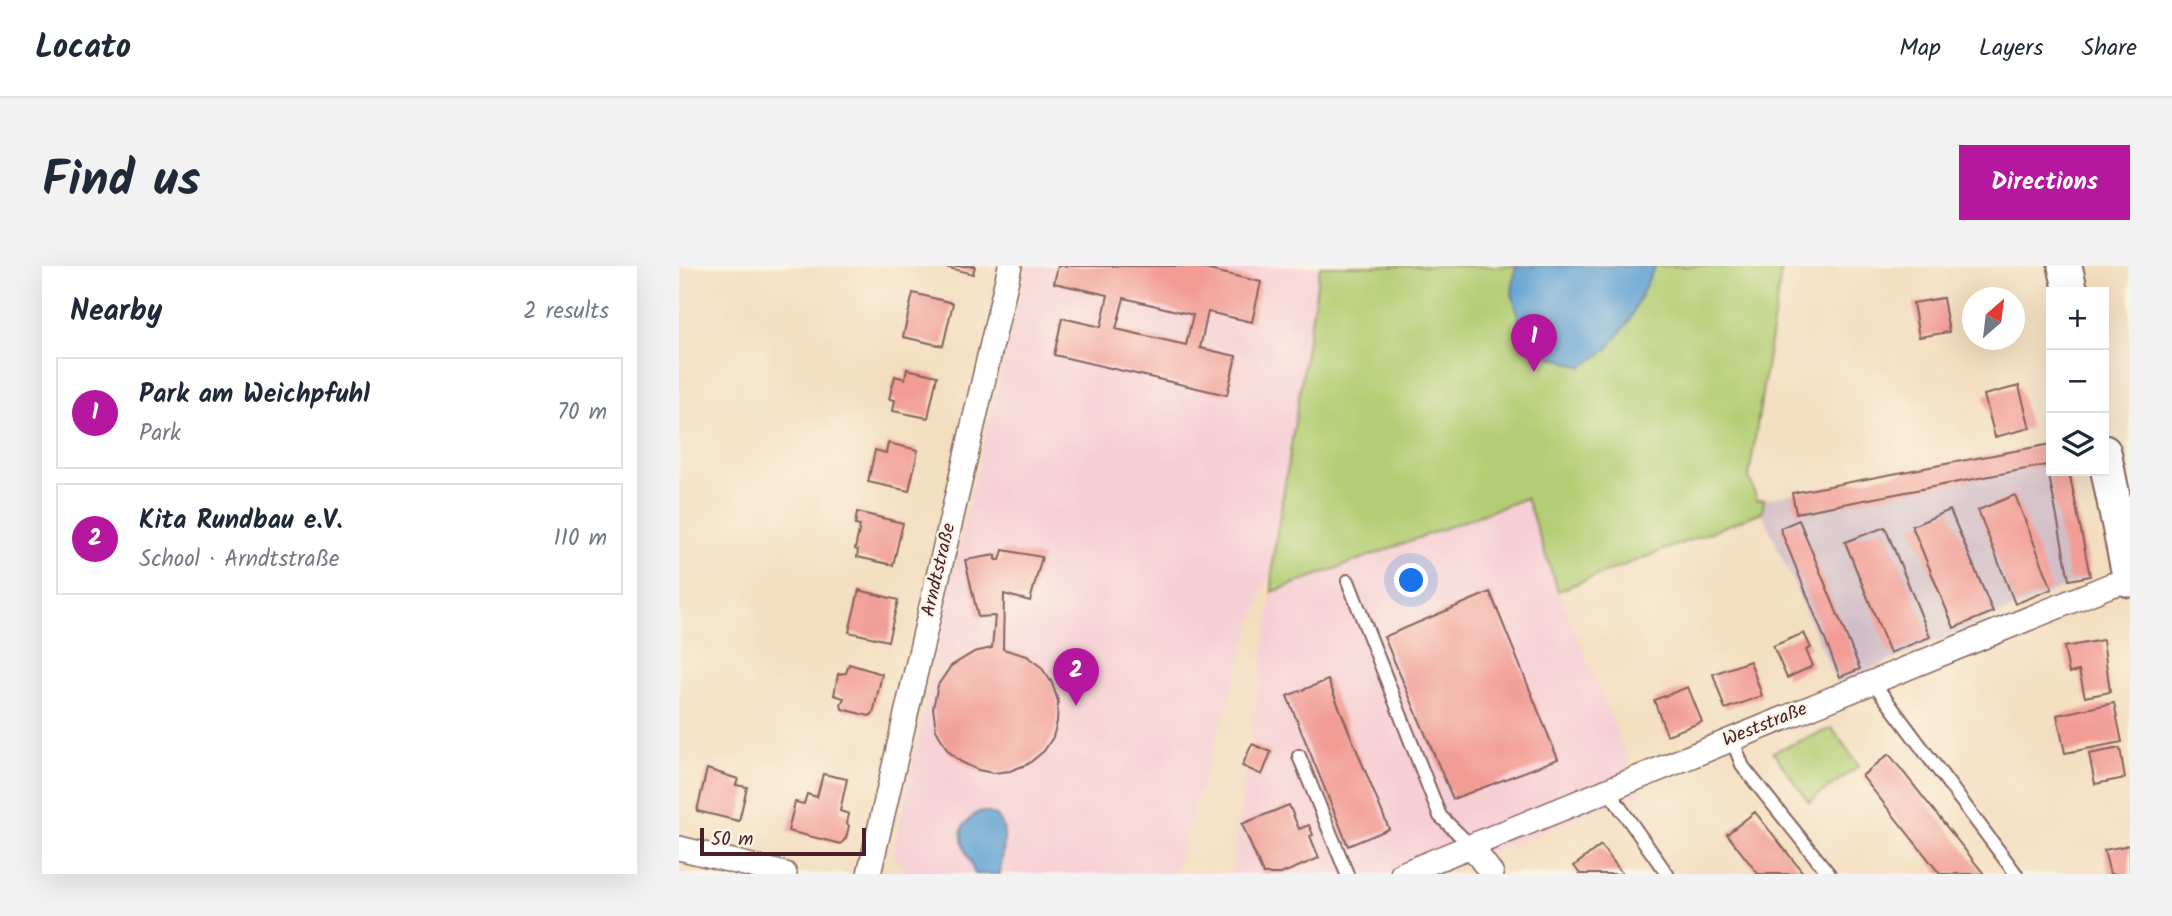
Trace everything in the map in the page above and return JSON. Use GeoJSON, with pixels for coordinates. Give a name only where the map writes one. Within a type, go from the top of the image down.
{"type":"FeatureCollection","features":[{"type":"Feature","properties":{"kind":"main road"},"geometry":{"type":"LineString","coordinates":[[2066,266],[2070,287]]}},
{"type":"Feature","properties":{"kind":"main road"},"geometry":{"type":"LineString","coordinates":[[2109,476],[2130,581]]}},
{"type":"Feature","properties":{"kind":"street","name":"Arndtstraße"},"geometry":{"type":"LineString","coordinates":[[869,874],[1010,266]]}},
{"type":"Feature","properties":{"kind":"street","name":"Weststraße"},"geometry":{"type":"LineString","coordinates":[[1402,874],[1872,681],[2111,585],[2130,581]]}},
{"type":"Feature","properties":{"kind":"street"},"geometry":{"type":"LineString","coordinates":[[1472,847],[1492,874]]}},
{"type":"Feature","properties":{"kind":"street"},"geometry":{"type":"LineString","coordinates":[[679,848],[785,874]]}},
{"type":"Feature","properties":{"kind":"lane"},"geometry":{"type":"LineString","coordinates":[[1348,581],[1440,816],[1472,847]]}},
{"type":"Feature","properties":{"kind":"lane"},"geometry":{"type":"LineString","coordinates":[[1872,681],[2016,874]]}},
{"type":"Feature","properties":{"kind":"lane"},"geometry":{"type":"LineString","coordinates":[[1732,739],[1743,767],[1829,874]]}},
{"type":"Feature","properties":{"kind":"lane"},"geometry":{"type":"LineString","coordinates":[[1299,757],[1347,874]]}},
{"type":"Feature","properties":{"kind":"lane"},"geometry":{"type":"LineString","coordinates":[[1607,789],[1667,874]]}},
{"type":"Feature","properties":{"kind":"shaded area"},"geometry":{"type":"Polygon","coordinates":[[[1028,266],[1320,266],[1273,558],[1174,874],[915,874],[905,872],[893,854],[973,485],[1028,266]]]}},
{"type":"Feature","properties":{"kind":"shaded area"},"geometry":{"type":"Polygon","coordinates":[[[2046,445],[2046,476],[2070,476],[2090,576],[1837,683],[1762,512],[1764,499],[2046,445]]]}},
{"type":"Feature","properties":{"kind":"shaded area"},"geometry":{"type":"Polygon","coordinates":[[[1526,498],[1558,591],[1642,792],[1439,874],[1231,874],[1272,592],[1526,498]]]}},
{"type":"Feature","properties":{"kind":"green space"},"geometry":{"type":"Polygon","coordinates":[[[1320,266],[1782,266],[1749,477],[1757,500],[1764,499],[1762,512],[1558,591],[1526,498],[1272,592],[1273,558],[1320,266]]]}},
{"type":"Feature","properties":{"kind":"green space"},"geometry":{"type":"Polygon","coordinates":[[[1832,728],[1859,766],[1809,802],[1773,752],[1832,728]]]}},
{"type":"Feature","properties":{"kind":"water"},"geometry":{"type":"Polygon","coordinates":[[[1516,266],[1655,266],[1629,321],[1608,349],[1582,367],[1552,357],[1534,342],[1520,322],[1512,293],[1516,266]]]}},
{"type":"Feature","properties":{"kind":"water"},"geometry":{"type":"Polygon","coordinates":[[[978,812],[990,813],[1002,825],[1004,843],[1000,874],[975,874],[966,852],[962,829],[978,812]]]}},
{"type":"Feature","properties":{"kind":"building"},"geometry":{"type":"Polygon","coordinates":[[[941,266],[975,266],[973,274],[941,266]]]}},
{"type":"Feature","properties":{"kind":"building"},"geometry":{"type":"Polygon","coordinates":[[[1058,266],[1192,266],[1261,282],[1252,322],[1208,312],[1200,348],[1236,356],[1227,395],[1054,355],[1062,318],[1101,327],[1108,295],[1054,283],[1058,266]],[[1124,298],[1116,329],[1186,345],[1193,315],[1124,298]]]}},
{"type":"Feature","properties":{"kind":"building"},"geometry":{"type":"Polygon","coordinates":[[[913,293],[953,303],[943,346],[903,337],[913,293]]]}},
{"type":"Feature","properties":{"kind":"building"},"geometry":{"type":"Polygon","coordinates":[[[1943,298],[1949,332],[1919,337],[1913,303],[1943,298]]]}},
{"type":"Feature","properties":{"kind":"building"},"geometry":{"type":"Polygon","coordinates":[[[907,369],[937,376],[928,418],[893,411],[895,400],[889,399],[895,376],[905,379],[907,369]]]}},
{"type":"Feature","properties":{"kind":"building"},"geometry":{"type":"Polygon","coordinates":[[[2019,386],[2030,428],[1995,437],[1984,395],[2019,386]]]}},
{"type":"Feature","properties":{"kind":"building"},"geometry":{"type":"Polygon","coordinates":[[[888,443],[918,450],[909,491],[868,482],[875,450],[886,453],[888,443]]]}},
{"type":"Feature","properties":{"kind":"building"},"geometry":{"type":"Polygon","coordinates":[[[2046,445],[2046,465],[1796,513],[1792,493],[2046,445]]]}},
{"type":"Feature","properties":{"kind":"building"},"geometry":{"type":"Polygon","coordinates":[[[2049,476],[2070,476],[2090,576],[2069,580],[2049,476]]]}},
{"type":"Feature","properties":{"kind":"building"},"geometry":{"type":"Polygon","coordinates":[[[2015,495],[2052,589],[2015,604],[1978,510],[2015,495]]]}},
{"type":"Feature","properties":{"kind":"building"},"geometry":{"type":"Polygon","coordinates":[[[1950,510],[1993,612],[1954,628],[1912,526],[1950,510]]]}},
{"type":"Feature","properties":{"kind":"building"},"geometry":{"type":"Polygon","coordinates":[[[857,512],[903,523],[893,565],[857,557],[858,550],[855,549],[860,526],[855,525],[857,512]]]}},
{"type":"Feature","properties":{"kind":"building"},"geometry":{"type":"Polygon","coordinates":[[[1799,520],[1860,669],[1840,677],[1780,528],[1799,520]]]}},
{"type":"Feature","properties":{"kind":"building"},"geometry":{"type":"Polygon","coordinates":[[[1885,527],[1930,637],[1890,653],[1845,542],[1885,527]]]}},
{"type":"Feature","properties":{"kind":"building"},"geometry":{"type":"Polygon","coordinates":[[[1003,550],[1042,557],[1030,601],[1004,594],[1003,649],[1027,656],[1041,667],[1052,683],[1058,701],[1053,737],[1044,751],[1028,764],[1010,771],[993,773],[961,762],[948,751],[936,730],[933,708],[938,685],[951,666],[974,652],[992,648],[995,616],[978,617],[965,560],[996,555],[996,560],[1000,560],[1003,550]]]}},
{"type":"Feature","properties":{"kind":"building"},"geometry":{"type":"Polygon","coordinates":[[[859,590],[898,600],[888,641],[849,632],[859,590]]]}},
{"type":"Feature","properties":{"kind":"building"},"geometry":{"type":"Polygon","coordinates":[[[1490,592],[1558,759],[1453,799],[1384,637],[1490,592]]]}},
{"type":"Feature","properties":{"kind":"building"},"geometry":{"type":"Polygon","coordinates":[[[1804,633],[1811,648],[1806,650],[1813,666],[1787,678],[1773,646],[1804,633]]]}},
{"type":"Feature","properties":{"kind":"building"},"geometry":{"type":"Polygon","coordinates":[[[2103,640],[2110,692],[2085,697],[2079,671],[2069,673],[2064,647],[2103,640]]]}},
{"type":"Feature","properties":{"kind":"building"},"geometry":{"type":"Polygon","coordinates":[[[1750,661],[1762,696],[1725,709],[1713,674],[1750,661]]]}},
{"type":"Feature","properties":{"kind":"building"},"geometry":{"type":"Polygon","coordinates":[[[849,664],[882,674],[873,714],[869,716],[842,709],[844,698],[834,695],[838,674],[846,673],[849,664]]]}},
{"type":"Feature","properties":{"kind":"building"},"geometry":{"type":"Polygon","coordinates":[[[1328,680],[1389,829],[1348,846],[1287,696],[1328,680]]]}},
{"type":"Feature","properties":{"kind":"building"},"geometry":{"type":"Polygon","coordinates":[[[1688,687],[1702,722],[1667,735],[1654,700],[1688,687]]]}},
{"type":"Feature","properties":{"kind":"building"},"geometry":{"type":"Polygon","coordinates":[[[2114,703],[2122,742],[2065,753],[2057,715],[2114,703]]]}},
{"type":"Feature","properties":{"kind":"building"},"geometry":{"type":"Polygon","coordinates":[[[1252,744],[1271,752],[1262,775],[1242,766],[1252,744]]]}},
{"type":"Feature","properties":{"kind":"building"},"geometry":{"type":"Polygon","coordinates":[[[2120,748],[2125,778],[2095,784],[2089,754],[2120,748]]]}},
{"type":"Feature","properties":{"kind":"building"},"geometry":{"type":"Polygon","coordinates":[[[1889,754],[1984,874],[1940,874],[1862,776],[1889,754]]]}},
{"type":"Feature","properties":{"kind":"building"},"geometry":{"type":"Polygon","coordinates":[[[707,769],[738,779],[736,785],[747,787],[739,821],[697,811],[707,769]]]}},
{"type":"Feature","properties":{"kind":"building"},"geometry":{"type":"Polygon","coordinates":[[[823,774],[847,779],[840,811],[849,814],[849,826],[846,838],[841,844],[788,831],[795,802],[804,804],[807,794],[817,797],[823,774]]]}},
{"type":"Feature","properties":{"kind":"building"},"geometry":{"type":"Polygon","coordinates":[[[1289,805],[1299,829],[1309,825],[1313,835],[1310,836],[1319,858],[1281,874],[1263,874],[1242,824],[1289,805]]]}},
{"type":"Feature","properties":{"kind":"building"},"geometry":{"type":"Polygon","coordinates":[[[1755,812],[1804,874],[1758,874],[1727,834],[1755,812]]]}},
{"type":"Feature","properties":{"kind":"building"},"geometry":{"type":"Polygon","coordinates":[[[1601,845],[1623,874],[1580,874],[1574,866],[1601,845]]]}},
{"type":"Feature","properties":{"kind":"building"},"geometry":{"type":"Polygon","coordinates":[[[2130,845],[2130,874],[2110,874],[2104,850],[2130,845]]]}},
{"type":"Feature","properties":{"kind":"place","name":"Park am Weichpfuhl"},"geometry":{"type":"Point","coordinates":[1534,372]}},
{"type":"Feature","properties":{"kind":"place","name":"Kita Rundbau e.V."},"geometry":{"type":"Point","coordinates":[1076,706]}}]}
